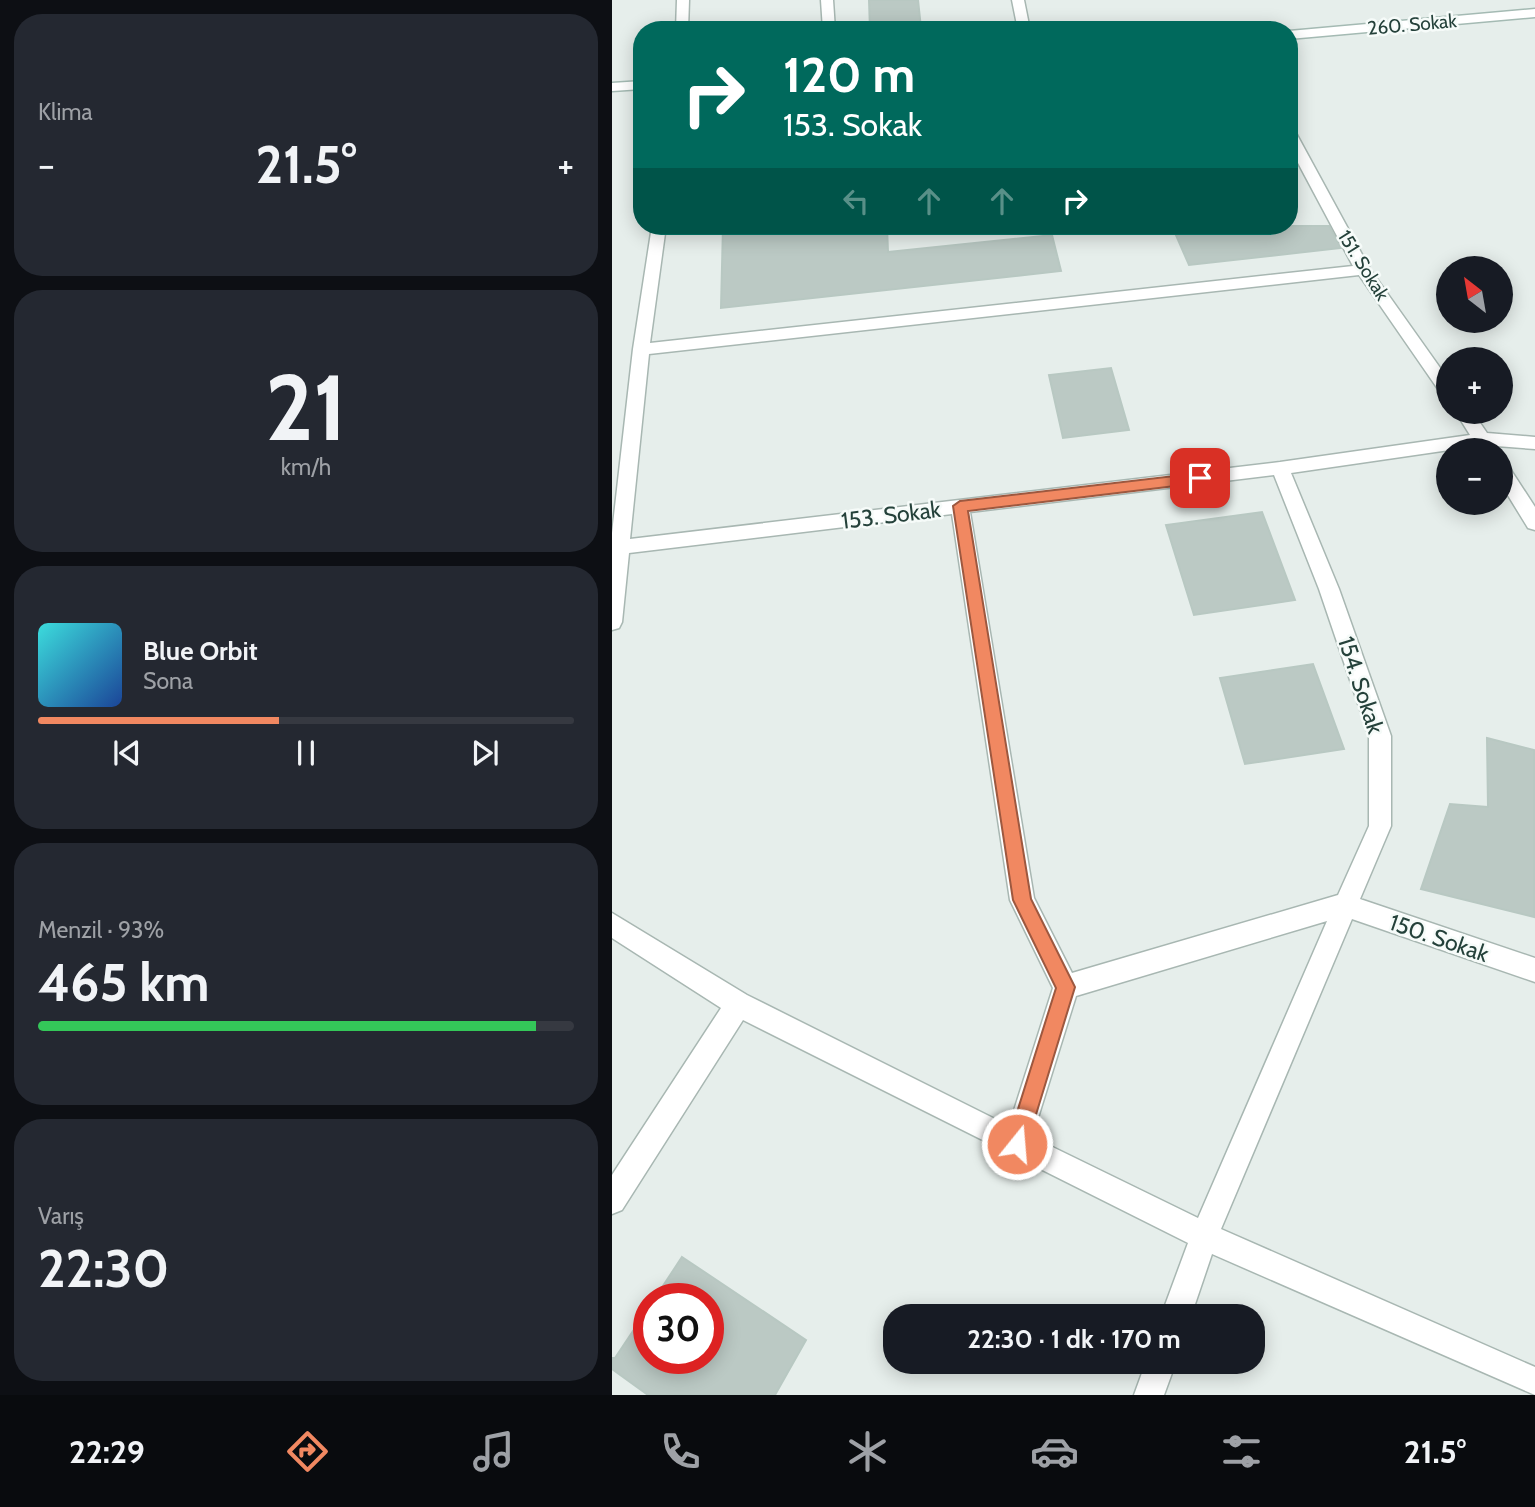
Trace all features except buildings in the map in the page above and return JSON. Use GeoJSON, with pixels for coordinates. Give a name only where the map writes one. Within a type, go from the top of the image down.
{"type":"FeatureCollection","features":[{"type":"Feature","properties":{"kind":"street"},"geometry":{"type":"LineString","coordinates":[[682,21],[683,0]]}},
{"type":"Feature","properties":{"kind":"street"},"geometry":{"type":"LineString","coordinates":[[827,0],[828,21]]}},
{"type":"Feature","properties":{"kind":"street"},"geometry":{"type":"LineString","coordinates":[[1019,0],[1022,21]]}},
{"type":"Feature","properties":{"kind":"street","name":"260. Sokak"},"geometry":{"type":"LineString","coordinates":[[1298,34],[1534,13]]}},
{"type":"Feature","properties":{"kind":"street"},"geometry":{"type":"LineString","coordinates":[[612,88],[633,86]]}},
{"type":"Feature","properties":{"kind":"street","name":"151. Sokak"},"geometry":{"type":"LineString","coordinates":[[1298,150],[1363,270],[1436,374]]}},
{"type":"Feature","properties":{"kind":"street"},"geometry":{"type":"LineString","coordinates":[[612,622],[641,349],[658,235]]}},
{"type":"Feature","properties":{"kind":"street"},"geometry":{"type":"LineString","coordinates":[[641,349],[1363,270]]}},
{"type":"Feature","properties":{"kind":"street","name":"153. Sokak"},"geometry":{"type":"LineString","coordinates":[[1513,443],[1534,443]]}},
{"type":"Feature","properties":{"kind":"street","name":"153. Sokak"},"geometry":{"type":"LineString","coordinates":[[622,547],[1436,450]]}},
{"type":"Feature","properties":{"kind":"street","name":"154. Sokak"},"geometry":{"type":"LineString","coordinates":[[1180,1304],[1204,1236],[1380,826],[1380,736],[1329,589],[1280,468]]}},
{"type":"Feature","properties":{"kind":"street"},"geometry":{"type":"LineString","coordinates":[[1513,489],[1534,523]]}},
{"type":"Feature","properties":{"kind":"street"},"geometry":{"type":"LineString","coordinates":[[960,506],[1022,900],[1066,987],[1017,1144]]}},
{"type":"Feature","properties":{"kind":"street"},"geometry":{"type":"LineString","coordinates":[[1066,987],[1344,905]]}},
{"type":"Feature","properties":{"kind":"street","name":"150. Sokak"},"geometry":{"type":"LineString","coordinates":[[1344,905],[1534,970]]}},
{"type":"Feature","properties":{"kind":"street"},"geometry":{"type":"LineString","coordinates":[[612,923],[738,1004],[1017,1144],[1204,1236],[1534,1382]]}},
{"type":"Feature","properties":{"kind":"street"},"geometry":{"type":"LineString","coordinates":[[612,1200],[738,1004]]}},
{"type":"Feature","properties":{"kind":"street"},"geometry":{"type":"LineString","coordinates":[[1149,1395],[1157,1374]]}},
{"type":"Feature","properties":{"kind":"route"},"geometry":{"type":"LineString","coordinates":[[1017,1144],[1066,987],[1022,900],[960,506],[1200,478]]}}]}
